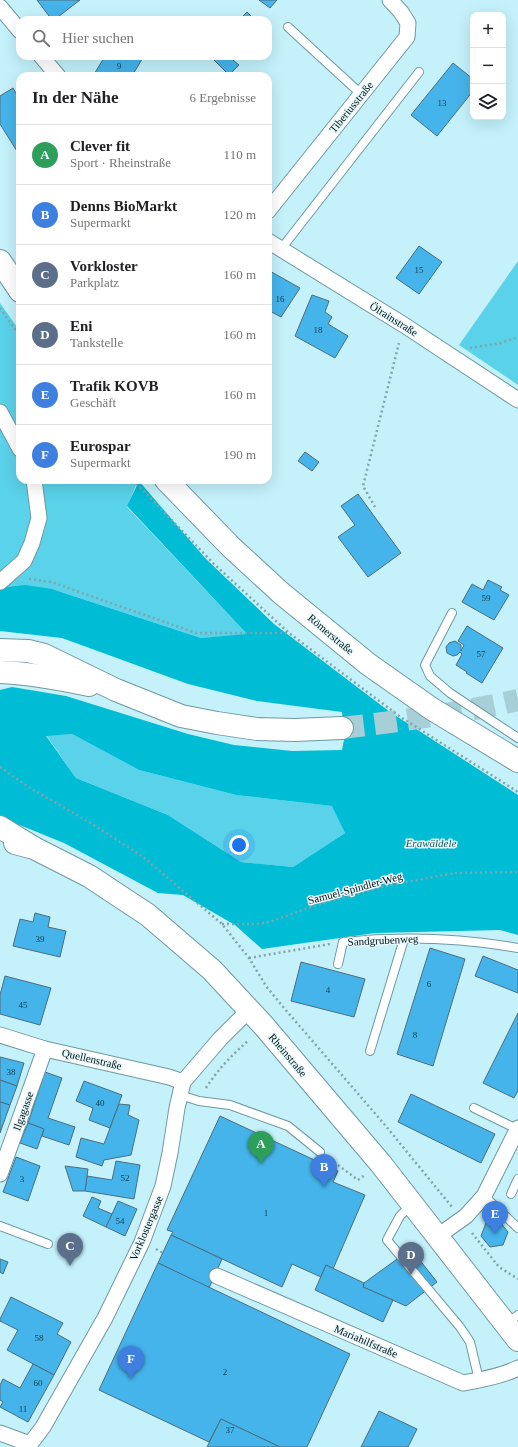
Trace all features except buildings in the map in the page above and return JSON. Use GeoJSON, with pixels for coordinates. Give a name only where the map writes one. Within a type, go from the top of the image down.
{"type":"FeatureCollection","features":[{"type":"Feature","properties":{"kind":"main road"},"geometry":{"type":"LineString","coordinates":[[0,260],[16,285]]}},
{"type":"Feature","properties":{"kind":"main road","name":"Römerstraße"},"geometry":{"type":"LineString","coordinates":[[170,484],[231,547],[281,593],[368,664],[432,709],[518,761]]}},
{"type":"Feature","properties":{"kind":"main road"},"geometry":{"type":"LineString","coordinates":[[0,650],[28,651],[44,655],[116,690],[181,716],[217,724],[257,729],[296,730],[342,728]]}},
{"type":"Feature","properties":{"kind":"main road"},"geometry":{"type":"LineString","coordinates":[[0,672],[42,676],[116,690]]}},
{"type":"Feature","properties":{"kind":"main road"},"geometry":{"type":"LineString","coordinates":[[0,827],[34,848]]}},
{"type":"Feature","properties":{"kind":"main road","name":"Rheinstraße"},"geometry":{"type":"LineString","coordinates":[[0,839],[34,848],[90,876],[148,914],[212,970],[249,1010],[381,1164],[438,1236],[514,1326]]}},
{"type":"Feature","properties":{"kind":"street","name":"Tiberiusstraße"},"geometry":{"type":"LineString","coordinates":[[272,206],[407,37],[408,23],[401,12],[390,0]]}},
{"type":"Feature","properties":{"kind":"street"},"geometry":{"type":"LineString","coordinates":[[0,8],[16,26]]}},
{"type":"Feature","properties":{"kind":"street"},"geometry":{"type":"LineString","coordinates":[[44,60],[55,72]]}},
{"type":"Feature","properties":{"kind":"street","name":"Ölrainstraße"},"geometry":{"type":"LineString","coordinates":[[272,243],[404,325],[518,400]]}},
{"type":"Feature","properties":{"kind":"street"},"geometry":{"type":"LineString","coordinates":[[0,412],[16,442]]}},
{"type":"Feature","properties":{"kind":"street"},"geometry":{"type":"LineString","coordinates":[[0,582],[24,560],[32,543],[39,518],[35,484]]}},
{"type":"Feature","properties":{"kind":"street","name":"Vorklostergasse"},"geometry":{"type":"LineString","coordinates":[[29,1446],[43,1427],[105,1318],[142,1242],[163,1186],[182,1089],[220,1039],[249,1010]]}},
{"type":"Feature","properties":{"kind":"street","name":"Quellenstraße"},"geometry":{"type":"LineString","coordinates":[[0,1035],[45,1049],[169,1077],[182,1089]]}},
{"type":"Feature","properties":{"kind":"street","name":"Ilgagasse"},"geometry":{"type":"LineString","coordinates":[[0,1174],[45,1049]]}},
{"type":"Feature","properties":{"kind":"street"},"geometry":{"type":"LineString","coordinates":[[438,1236],[466,1216],[484,1196],[518,1128]]}},
{"type":"Feature","properties":{"kind":"street","name":"Mariahilfstraße"},"geometry":{"type":"LineString","coordinates":[[217,1276],[463,1383],[479,1380],[518,1368]]}},
{"type":"Feature","properties":{"kind":"street"},"geometry":{"type":"LineString","coordinates":[[0,1433],[29,1446]]}},
{"type":"Feature","properties":{"kind":"lane"},"geometry":{"type":"LineString","coordinates":[[288,27],[361,94]]}},
{"type":"Feature","properties":{"kind":"lane"},"geometry":{"type":"LineString","coordinates":[[281,249],[419,72]]}},
{"type":"Feature","properties":{"kind":"lane"},"geometry":{"type":"LineString","coordinates":[[452,613],[425,665],[430,676],[450,693],[518,738]]}},
{"type":"Feature","properties":{"kind":"lane","name":"Sandgrubenweg"},"geometry":{"type":"LineString","coordinates":[[343,942],[377,938],[430,938],[492,943],[518,948]]}},
{"type":"Feature","properties":{"kind":"lane"},"geometry":{"type":"LineString","coordinates":[[370,1051],[404,939]]}},
{"type":"Feature","properties":{"kind":"lane"},"geometry":{"type":"LineString","coordinates":[[338,964],[343,942]]}},
{"type":"Feature","properties":{"kind":"lane"},"geometry":{"type":"LineString","coordinates":[[182,1089],[199,1101],[230,1105],[288,1126],[320,1152]]}},
{"type":"Feature","properties":{"kind":"lane"},"geometry":{"type":"LineString","coordinates":[[474,1108],[518,1128]]}},
{"type":"Feature","properties":{"kind":"lane"},"geometry":{"type":"LineString","coordinates":[[511,1194],[518,1179]]}},
{"type":"Feature","properties":{"kind":"lane"},"geometry":{"type":"LineString","coordinates":[[484,1196],[518,1228]]}},
{"type":"Feature","properties":{"kind":"lane"},"geometry":{"type":"LineString","coordinates":[[412,1203],[400,1216],[387,1240],[460,1327],[470,1342],[479,1380]]}},
{"type":"Feature","properties":{"kind":"lane"},"geometry":{"type":"LineString","coordinates":[[0,1226],[48,1244]]}},
{"type":"Feature","properties":{"kind":"path"},"geometry":{"type":"LineString","coordinates":[[0,308],[16,330]]}},
{"type":"Feature","properties":{"kind":"path"},"geometry":{"type":"LineString","coordinates":[[375,507],[363,486],[404,325]]}},
{"type":"Feature","properties":{"kind":"path"},"geometry":{"type":"LineString","coordinates":[[458,361],[467,348],[501,343],[518,337]]}},
{"type":"Feature","properties":{"kind":"path"},"geometry":{"type":"LineString","coordinates":[[12,571],[21,578],[51,582],[196,633],[289,633]]}},
{"type":"Feature","properties":{"kind":"path"},"geometry":{"type":"LineString","coordinates":[[0,767],[30,788],[90,822],[142,856],[222,924],[249,958],[266,986],[386,1125],[447,1201]]}},
{"type":"Feature","properties":{"kind":"path","name":"Samuel-Spindler-Weg"},"geometry":{"type":"LineString","coordinates":[[222,924],[266,923],[317,905],[393,884],[455,874],[518,872]]}},
{"type":"Feature","properties":{"kind":"path","name":"Sandgrubenweg"},"geometry":{"type":"LineString","coordinates":[[249,958],[343,942]]}},
{"type":"Feature","properties":{"kind":"path"},"geometry":{"type":"LineString","coordinates":[[199,1101],[212,1080],[232,1056],[249,1040]]}},
{"type":"Feature","properties":{"kind":"path"},"geometry":{"type":"LineString","coordinates":[[320,1152],[358,1180],[381,1164]]}},
{"type":"Feature","properties":{"kind":"path"},"geometry":{"type":"LineString","coordinates":[[477,1239],[499,1267],[518,1279]]}},
{"type":"Feature","properties":{"kind":"shaded area"},"geometry":{"type":"Polygon","coordinates":[[[518,261],[518,385],[459,345],[518,261]]]}},
{"type":"Feature","properties":{"kind":"shaded area"},"geometry":{"type":"Polygon","coordinates":[[[0,303],[16,325],[16,484],[136,484],[127,507],[248,635],[201,638],[52,589],[0,588],[0,303]]]}},
{"type":"Feature","properties":{"kind":"shaded area"},"geometry":{"type":"Polygon","coordinates":[[[72,734],[139,770],[236,795],[333,806],[345,833],[293,867],[241,862],[168,815],[76,778],[46,735],[72,734]]]}},
{"type":"Feature","properties":{"kind":"green space","name":"Erawäldele"},"geometry":{"type":"Polygon","coordinates":[[[138,484],[142,484],[205,558],[274,624],[390,712],[518,795],[518,935],[500,930],[375,933],[262,949],[235,925],[183,895],[158,893],[64,843],[0,817],[0,690],[12,687],[66,696],[188,734],[234,745],[292,751],[342,750],[345,735],[342,712],[257,701],[188,684],[62,638],[0,631],[0,588],[25,585],[52,589],[201,638],[247,634],[127,506],[138,484]],[[72,734],[46,736],[76,778],[168,815],[241,862],[293,867],[345,833],[332,806],[236,795],[139,770],[72,734]]]}},
{"type":"Feature","properties":{"kind":"tunnel"},"geometry":{"type":"LineString","coordinates":[[342,728],[430,716],[518,700]]}},
{"type":"Feature","properties":{"kind":"place","name":"Clever fit"},"geometry":{"type":"Point","coordinates":[261,1164]}},
{"type":"Feature","properties":{"kind":"place","name":"Denns BioMarkt"},"geometry":{"type":"Point","coordinates":[324,1187]}},
{"type":"Feature","properties":{"kind":"place","name":"Trafik KOVB"},"geometry":{"type":"Point","coordinates":[495,1234]}},
{"type":"Feature","properties":{"kind":"place","name":"Vorkloster"},"geometry":{"type":"Point","coordinates":[70,1266]}},
{"type":"Feature","properties":{"kind":"place","name":"Eni"},"geometry":{"type":"Point","coordinates":[411,1275]}},
{"type":"Feature","properties":{"kind":"place","name":"Eurospar"},"geometry":{"type":"Point","coordinates":[131,1379]}}]}
